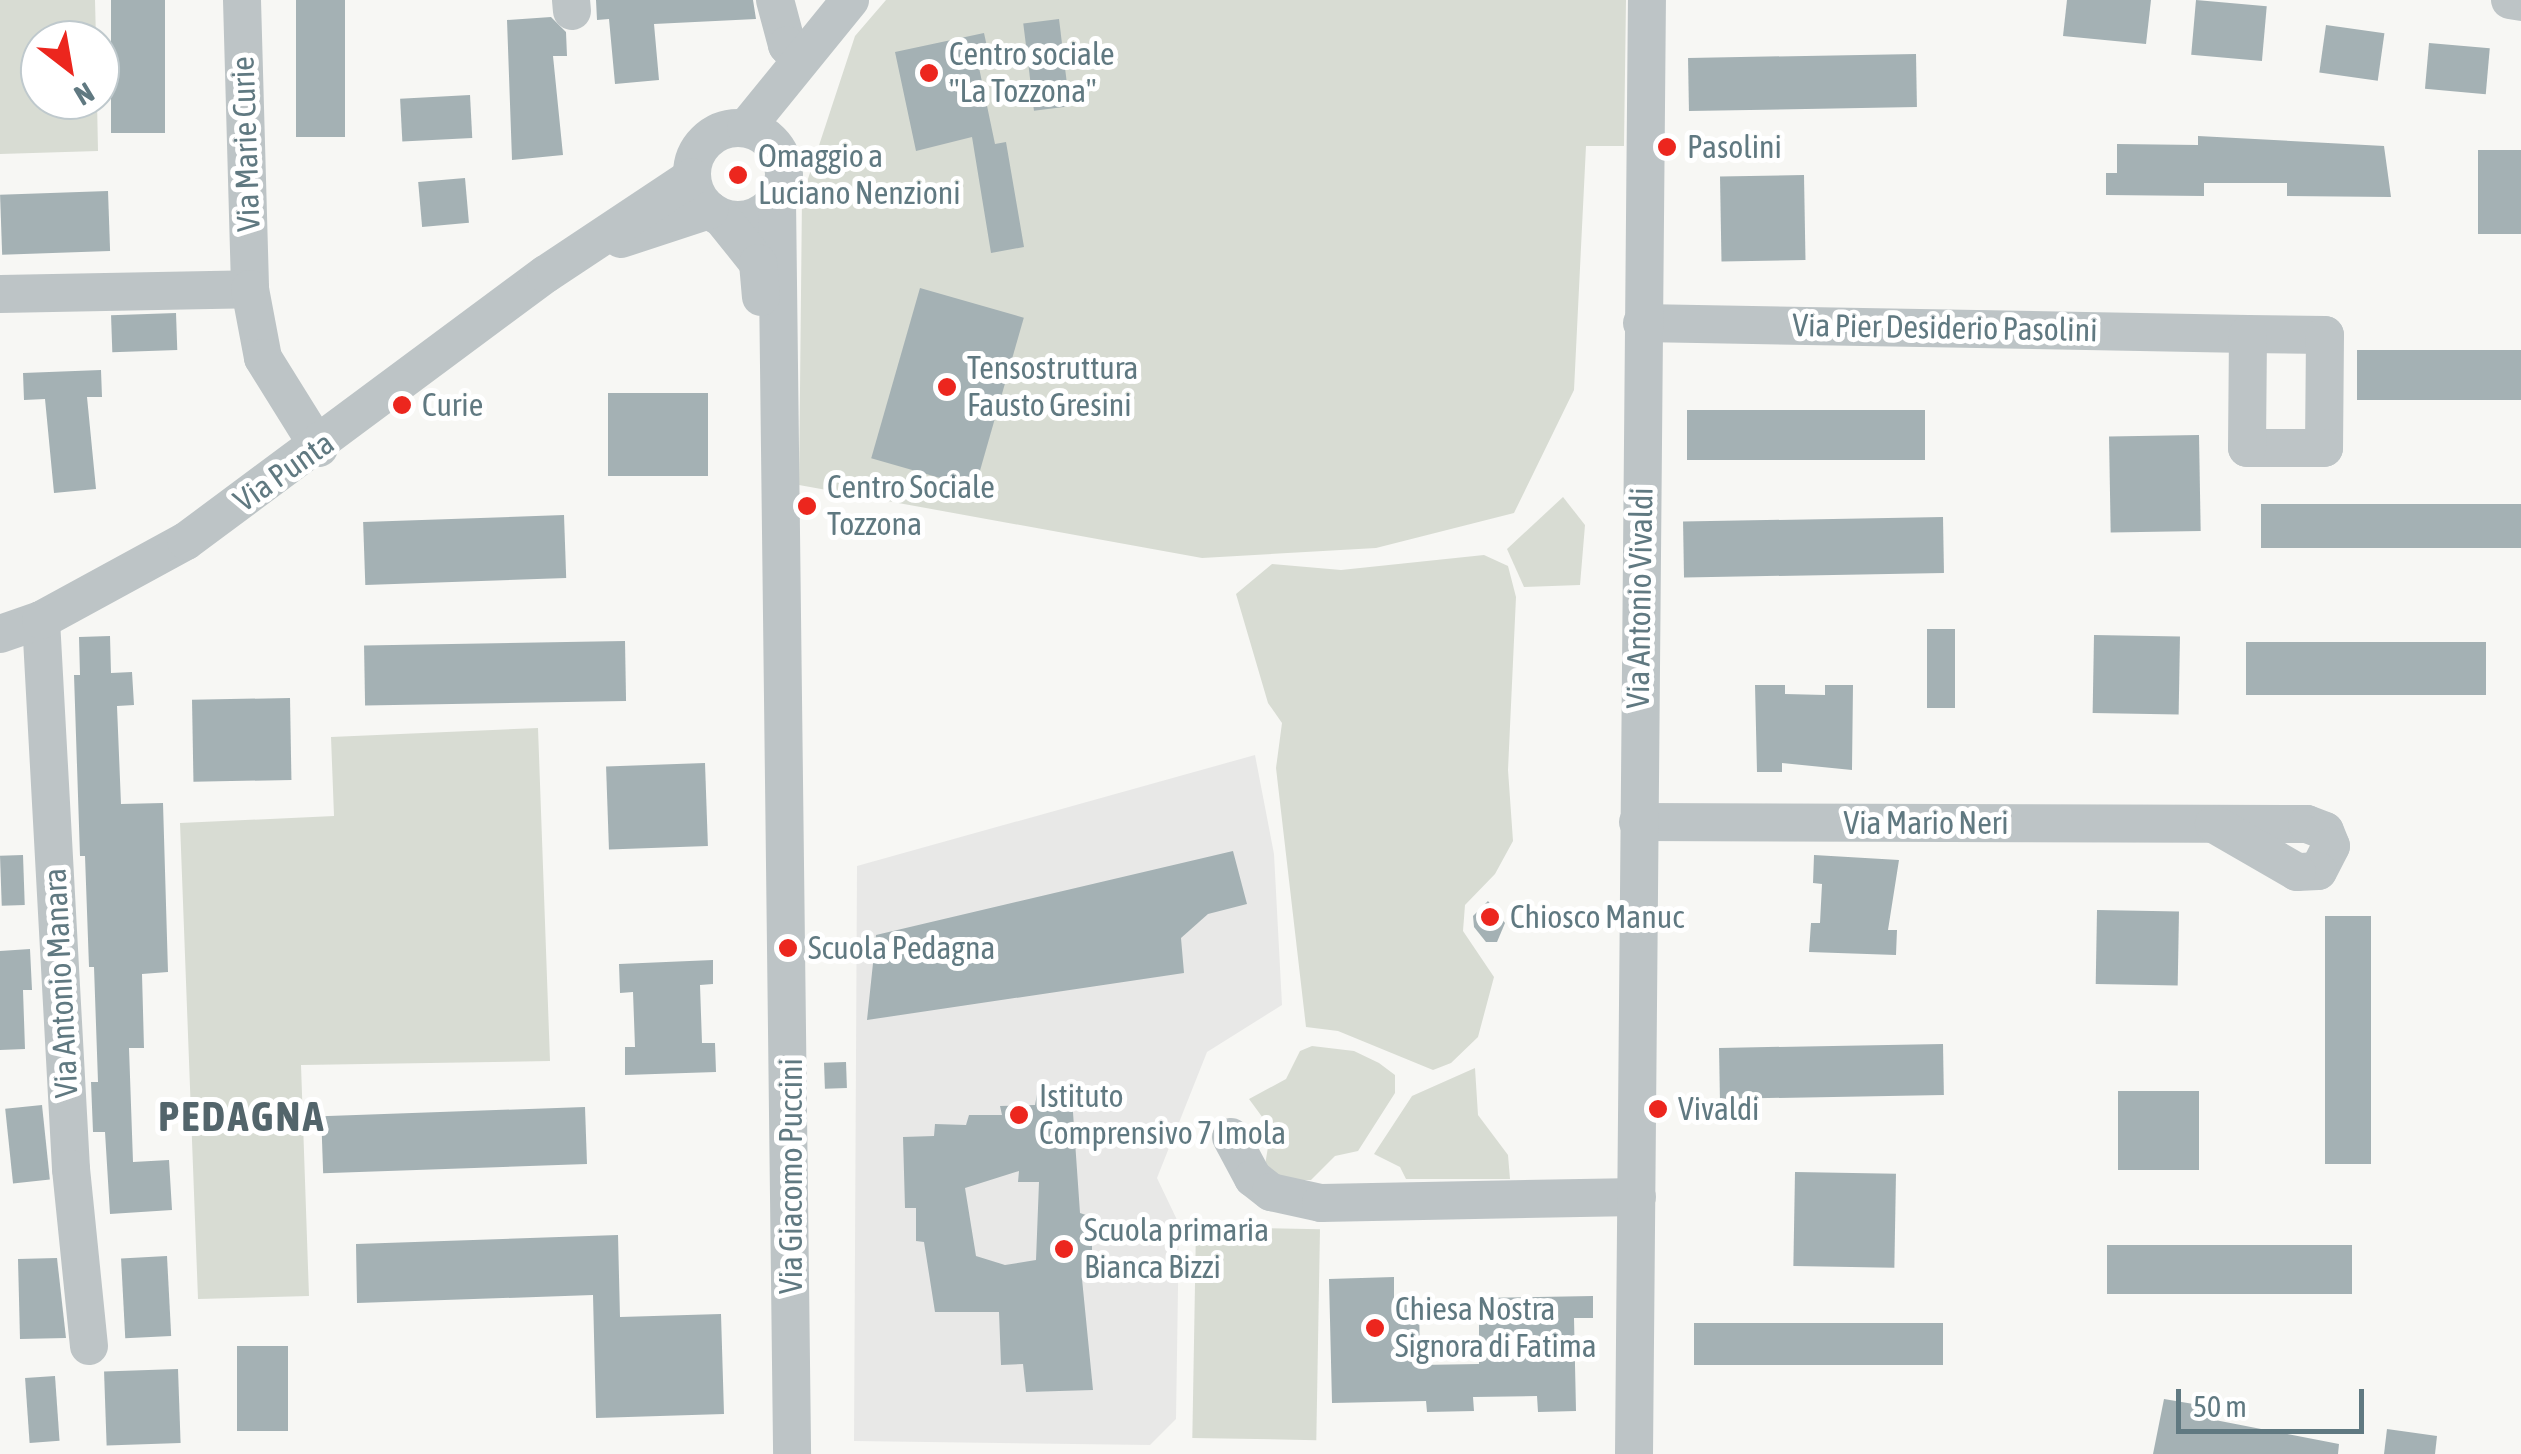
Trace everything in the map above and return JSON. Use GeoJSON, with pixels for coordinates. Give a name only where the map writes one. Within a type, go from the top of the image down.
{"type":"FeatureCollection","features":[{"type":"Feature","properties":{"kind":"street","name":"Via Marie Curie"},"geometry":{"type":"LineString","coordinates":[[242,0],[250,289],[264,358],[319,448]]}},
{"type":"Feature","properties":{"kind":"street"},"geometry":{"type":"LineString","coordinates":[[775,0],[787,45],[798,58]]}},
{"type":"Feature","properties":{"kind":"street","name":"Via Antonio Vivaldi"},"geometry":{"type":"LineString","coordinates":[[1634,1454],[1648,0]]}},
{"type":"Feature","properties":{"kind":"street"},"geometry":{"type":"LineString","coordinates":[[2510,0],[2521,2]]}},
{"type":"Feature","properties":{"kind":"street"},"geometry":{"type":"LineString","coordinates":[[746,128],[798,58],[843,8]]}},
{"type":"Feature","properties":{"kind":"street"},"geometry":{"type":"LineString","coordinates":[[780,154],[791,106],[843,8]]}},
{"type":"Feature","properties":{"kind":"street"},"geometry":{"type":"LineString","coordinates":[[777,200],[753,218],[708,202],[707,139],[746,128],[766,136],[780,154]]}},
{"type":"Feature","properties":{"kind":"street","name":"Via Giacomo Puccini"},"geometry":{"type":"LineString","coordinates":[[780,154],[784,177],[777,200],[771,359],[792,1454]]}},
{"type":"Feature","properties":{"kind":"street","name":"Via Giacomo Puccini"},"geometry":{"type":"LineString","coordinates":[[708,202],[758,262],[771,359]]}},
{"type":"Feature","properties":{"kind":"street","name":"Via Punta"},"geometry":{"type":"LineString","coordinates":[[0,634],[41,620],[186,541],[319,448],[546,274],[708,202]]}},
{"type":"Feature","properties":{"kind":"street"},"geometry":{"type":"LineString","coordinates":[[0,294],[250,289]]}},
{"type":"Feature","properties":{"kind":"street","name":"Via Pier Desiderio Pasolini"},"geometry":{"type":"LineString","coordinates":[[1642,323],[2248,334]]}},
{"type":"Feature","properties":{"kind":"street","name":"Via Antonio Manara"},"geometry":{"type":"LineString","coordinates":[[41,620],[71,1169],[90,1346]]}},
{"type":"Feature","properties":{"kind":"street","name":"Via Mario Neri"},"geometry":{"type":"LineString","coordinates":[[1638,822],[2214,824]]}},
{"type":"Feature","properties":{"kind":"street","name":"Via Giacomo Puccini"},"geometry":{"type":"LineString","coordinates":[[770,1454],[780,897]]}},
{"type":"Feature","properties":{"kind":"street"},"geometry":{"type":"LineString","coordinates":[[1232,1137],[1252,1178],[1270,1192],[1321,1203],[1637,1197]]}},
{"type":"Feature","properties":{"kind":"shaded area"},"geometry":{"type":"Polygon","coordinates":[[[0,0],[95,0],[96,20],[20,20],[20,120],[97,120],[98,151],[0,154],[0,0]]]}},
{"type":"Feature","properties":{"kind":"shaded area"},"geometry":{"type":"Polygon","coordinates":[[[886,0],[1626,0],[1624,146],[1586,146],[1574,390],[1514,513],[1376,548],[1202,558],[799,485],[802,197],[855,36],[886,0]]]}},
{"type":"Feature","properties":{"kind":"shaded area"},"geometry":{"type":"Polygon","coordinates":[[[1563,497],[1585,525],[1580,585],[1524,587],[1507,549],[1563,497]]]}},
{"type":"Feature","properties":{"kind":"shaded area"},"geometry":{"type":"Polygon","coordinates":[[[1484,555],[1508,566],[1516,597],[1508,770],[1513,841],[1495,874],[1465,905],[1463,931],[1494,977],[1478,1037],[1451,1063],[1433,1070],[1338,1031],[1306,1027],[1276,768],[1282,723],[1268,703],[1236,594],[1272,564],[1341,570],[1484,555]]]}},
{"type":"Feature","properties":{"kind":"shaded area"},"geometry":{"type":"Polygon","coordinates":[[[538,728],[550,1061],[301,1065],[309,1296],[198,1299],[180,823],[334,816],[331,737],[538,728]]]}},
{"type":"Feature","properties":{"kind":"shaded area","name":"Istituto Comprensivo 7 Imola"},"geometry":{"type":"Polygon","coordinates":[[[1255,755],[1274,854],[1282,1005],[1207,1052],[1157,1178],[1179,1224],[1176,1419],[1150,1445],[854,1441],[857,866],[1255,755]]]}},
{"type":"Feature","properties":{"kind":"shaded area"},"geometry":{"type":"Polygon","coordinates":[[[1312,1046],[1354,1051],[1379,1063],[1395,1075],[1395,1093],[1358,1151],[1335,1156],[1311,1180],[1284,1180],[1265,1165],[1271,1129],[1249,1099],[1286,1079],[1300,1051],[1312,1046]]]}},
{"type":"Feature","properties":{"kind":"shaded area"},"geometry":{"type":"Polygon","coordinates":[[[1475,1068],[1478,1115],[1508,1155],[1510,1179],[1406,1179],[1400,1167],[1374,1154],[1412,1096],[1475,1068]]]}},
{"type":"Feature","properties":{"kind":"shaded area"},"geometry":{"type":"Polygon","coordinates":[[[1196,1227],[1320,1229],[1316,1440],[1192,1438],[1196,1227]]]}},
{"type":"Feature","properties":{"kind":"building"},"geometry":{"type":"Polygon","coordinates":[[[111,0],[165,0],[165,133],[111,133],[111,120],[120,120],[120,20],[111,20],[111,0]]]}},
{"type":"Feature","properties":{"kind":"building"},"geometry":{"type":"Polygon","coordinates":[[[296,0],[345,0],[345,137],[296,137],[296,0]]]}},
{"type":"Feature","properties":{"kind":"building"},"geometry":{"type":"Polygon","coordinates":[[[596,0],[753,0],[756,19],[654,24],[659,80],[615,84],[609,19],[597,20],[596,0]]]}},
{"type":"Feature","properties":{"kind":"building"},"geometry":{"type":"Polygon","coordinates":[[[2067,0],[2151,0],[2146,44],[2063,36],[2067,0]]]}},
{"type":"Feature","properties":{"kind":"building"},"geometry":{"type":"Polygon","coordinates":[[[2196,0],[2267,6],[2262,61],[2191,55],[2196,0]]]}},
{"type":"Feature","properties":{"kind":"building"},"geometry":{"type":"Polygon","coordinates":[[[551,17],[566,32],[567,56],[553,56],[563,155],[512,160],[507,20],[551,17]]]}},
{"type":"Feature","properties":{"kind":"building"},"geometry":{"type":"Polygon","coordinates":[[[1059,19],[1070,106],[1034,111],[1023,23],[1059,19]]]}},
{"type":"Feature","properties":{"kind":"building"},"geometry":{"type":"Polygon","coordinates":[[[2326,25],[2384,33],[2378,81],[2319,73],[2326,25]]]}},
{"type":"Feature","properties":{"kind":"building"},"geometry":{"type":"Polygon","coordinates":[[[984,33],[989,56],[977,58],[995,144],[1006,142],[1024,247],[991,253],[972,137],[916,151],[895,52],[984,33]]]}},
{"type":"Feature","properties":{"kind":"building"},"geometry":{"type":"Polygon","coordinates":[[[2429,43],[2490,48],[2486,94],[2425,89],[2429,43]]]}},
{"type":"Feature","properties":{"kind":"building"},"geometry":{"type":"Polygon","coordinates":[[[1916,54],[1917,107],[1689,111],[1688,58],[1916,54]]]}},
{"type":"Feature","properties":{"kind":"building"},"geometry":{"type":"Polygon","coordinates":[[[470,95],[472,138],[402,142],[400,99],[470,95]]]}},
{"type":"Feature","properties":{"kind":"building"},"geometry":{"type":"Polygon","coordinates":[[[2198,136],[2384,146],[2391,197],[2287,196],[2287,183],[2204,183],[2204,196],[2106,195],[2106,173],[2117,173],[2117,144],[2198,145],[2198,136]]]}},
{"type":"Feature","properties":{"kind":"building"},"geometry":{"type":"Polygon","coordinates":[[[2478,150],[2521,150],[2521,234],[2478,234],[2478,150]]]}},
{"type":"Feature","properties":{"kind":"building"},"geometry":{"type":"Polygon","coordinates":[[[1804,175],[1805,260],[1721,261],[1720,176],[1804,175]]]}},
{"type":"Feature","properties":{"kind":"building"},"geometry":{"type":"Polygon","coordinates":[[[465,178],[469,223],[422,227],[418,182],[465,178]]]}},
{"type":"Feature","properties":{"kind":"building"},"geometry":{"type":"Polygon","coordinates":[[[108,191],[110,251],[2,255],[0,195],[108,191]]]}},
{"type":"Feature","properties":{"kind":"building","name":"Tensostruttura Fausto Gresini"},"geometry":{"type":"Polygon","coordinates":[[[920,288],[1024,318],[975,488],[871,458],[920,288]]]}},
{"type":"Feature","properties":{"kind":"building"},"geometry":{"type":"Polygon","coordinates":[[[176,313],[177,350],[112,352],[111,315],[176,313]]]}},
{"type":"Feature","properties":{"kind":"building"},"geometry":{"type":"Polygon","coordinates":[[[2357,350],[2521,350],[2521,400],[2357,400],[2357,350]]]}},
{"type":"Feature","properties":{"kind":"building"},"geometry":{"type":"Polygon","coordinates":[[[101,370],[102,397],[87,397],[96,489],[54,493],[45,399],[24,400],[23,373],[101,370]]]}},
{"type":"Feature","properties":{"kind":"building"},"geometry":{"type":"Polygon","coordinates":[[[608,393],[708,393],[708,476],[608,476],[608,393]]]}},
{"type":"Feature","properties":{"kind":"building"},"geometry":{"type":"Polygon","coordinates":[[[1687,410],[1925,410],[1925,460],[1687,460],[1687,410]]]}},
{"type":"Feature","properties":{"kind":"building"},"geometry":{"type":"Polygon","coordinates":[[[2199,435],[2201,531],[2111,533],[2109,437],[2199,435]]]}},
{"type":"Feature","properties":{"kind":"building"},"geometry":{"type":"Polygon","coordinates":[[[2261,504],[2521,504],[2521,548],[2261,548],[2261,504]]]}},
{"type":"Feature","properties":{"kind":"building"},"geometry":{"type":"Polygon","coordinates":[[[564,515],[566,578],[365,585],[363,522],[564,515]]]}},
{"type":"Feature","properties":{"kind":"building"},"geometry":{"type":"Polygon","coordinates":[[[1943,517],[1944,573],[1684,578],[1683,522],[1943,517]]]}},
{"type":"Feature","properties":{"kind":"building"},"geometry":{"type":"Polygon","coordinates":[[[1927,629],[1955,629],[1955,708],[1927,708],[1927,629]]]}},
{"type":"Feature","properties":{"kind":"building"},"geometry":{"type":"Polygon","coordinates":[[[2094,635],[2180,637],[2179,714],[2093,713],[2094,635]]]}},
{"type":"Feature","properties":{"kind":"building"},"geometry":{"type":"Polygon","coordinates":[[[110,636],[111,673],[132,672],[134,705],[117,706],[121,804],[163,803],[168,972],[142,974],[144,1048],[129,1048],[133,1162],[169,1160],[172,1210],[110,1214],[105,1132],[93,1132],[91,1082],[98,1082],[94,967],[89,967],[85,856],[80,856],[74,675],[80,675],[79,637],[110,636]]]}},
{"type":"Feature","properties":{"kind":"building"},"geometry":{"type":"Polygon","coordinates":[[[625,641],[626,701],[365,706],[364,646],[625,641]]]}},
{"type":"Feature","properties":{"kind":"building"},"geometry":{"type":"Polygon","coordinates":[[[2246,642],[2486,642],[2486,695],[2246,695],[2246,642]]]}},
{"type":"Feature","properties":{"kind":"building"},"geometry":{"type":"Polygon","coordinates":[[[1755,685],[1785,685],[1785,694],[1825,695],[1825,685],[1853,685],[1852,770],[1782,763],[1782,772],[1757,772],[1755,685]]]}},
{"type":"Feature","properties":{"kind":"building"},"geometry":{"type":"Polygon","coordinates":[[[290,698],[291,780],[193,782],[192,700],[290,698]]]}},
{"type":"Feature","properties":{"kind":"building"},"geometry":{"type":"Polygon","coordinates":[[[705,763],[708,846],[609,849],[606,766],[705,763]]]}},
{"type":"Feature","properties":{"kind":"building"},"geometry":{"type":"Polygon","coordinates":[[[1233,851],[1247,904],[1208,914],[1181,938],[1184,973],[867,1020],[876,935],[1233,851]]]}},
{"type":"Feature","properties":{"kind":"building"},"geometry":{"type":"Polygon","coordinates":[[[23,855],[25,905],[2,906],[0,856],[23,855]]]}},
{"type":"Feature","properties":{"kind":"building"},"geometry":{"type":"Polygon","coordinates":[[[1814,855],[1899,860],[1888,930],[1897,930],[1896,955],[1809,952],[1811,923],[1820,923],[1822,884],[1813,883],[1814,855]]]}},
{"type":"Feature","properties":{"kind":"building"},"geometry":{"type":"Polygon","coordinates":[[[1488,901],[1505,923],[1497,942],[1486,942],[1474,927],[1473,916],[1488,901]]]}},
{"type":"Feature","properties":{"kind":"building"},"geometry":{"type":"Polygon","coordinates":[[[2097,910],[2179,911],[2178,985],[2096,984],[2097,910]]]}},
{"type":"Feature","properties":{"kind":"building"},"geometry":{"type":"Polygon","coordinates":[[[2325,916],[2371,916],[2371,1164],[2325,1164],[2325,916]]]}},
{"type":"Feature","properties":{"kind":"building"},"geometry":{"type":"Polygon","coordinates":[[[30,949],[32,990],[23,990],[25,1049],[0,1050],[0,951],[30,949]]]}},
{"type":"Feature","properties":{"kind":"building"},"geometry":{"type":"Polygon","coordinates":[[[713,960],[713,984],[700,985],[702,1043],[715,1043],[716,1072],[625,1075],[625,1047],[635,1047],[633,992],[620,993],[619,964],[713,960]]]}},
{"type":"Feature","properties":{"kind":"building"},"geometry":{"type":"Polygon","coordinates":[[[1943,1044],[1944,1095],[1720,1099],[1719,1048],[1943,1044]]]}},
{"type":"Feature","properties":{"kind":"building"},"geometry":{"type":"Polygon","coordinates":[[[846,1062],[847,1088],[825,1089],[824,1063],[846,1062]]]}},
{"type":"Feature","properties":{"kind":"building"},"geometry":{"type":"Polygon","coordinates":[[[2118,1091],[2199,1091],[2199,1170],[2118,1170],[2118,1091]]]}},
{"type":"Feature","properties":{"kind":"building","name":"Scuola primaria Bianca Bizzi"},"geometry":{"type":"Polygon","coordinates":[[[1037,1094],[1072,1098],[1080,1213],[1092,1217],[1092,1279],[1082,1279],[1093,1390],[1026,1392],[1023,1364],[1001,1365],[999,1312],[935,1312],[924,1242],[916,1241],[916,1208],[905,1208],[903,1137],[934,1136],[935,1124],[966,1125],[969,1115],[1002,1115],[1000,1106],[1035,1105],[1037,1094]],[[1019,1171],[965,1188],[976,1256],[1005,1265],[1036,1260],[1039,1182],[1018,1182],[1019,1171]]]}},
{"type":"Feature","properties":{"kind":"building"},"geometry":{"type":"Polygon","coordinates":[[[42,1105],[50,1180],[13,1183],[5,1109],[42,1105]]]}},
{"type":"Feature","properties":{"kind":"building"},"geometry":{"type":"Polygon","coordinates":[[[585,1107],[587,1164],[323,1173],[321,1116],[585,1107]]]}},
{"type":"Feature","properties":{"kind":"building"},"geometry":{"type":"Polygon","coordinates":[[[1795,1172],[1896,1174],[1894,1268],[1793,1266],[1795,1172]]]}},
{"type":"Feature","properties":{"kind":"building"},"geometry":{"type":"Polygon","coordinates":[[[618,1235],[620,1317],[721,1314],[724,1414],[596,1418],[593,1295],[357,1303],[356,1244],[618,1235]]]}},
{"type":"Feature","properties":{"kind":"building"},"geometry":{"type":"Polygon","coordinates":[[[2107,1245],[2352,1245],[2352,1294],[2107,1294],[2107,1245]]]}},
{"type":"Feature","properties":{"kind":"building"},"geometry":{"type":"Polygon","coordinates":[[[167,1256],[171,1336],[125,1338],[121,1258],[167,1256]]]}},
{"type":"Feature","properties":{"kind":"building"},"geometry":{"type":"Polygon","coordinates":[[[57,1258],[66,1338],[20,1339],[18,1259],[57,1258]]]}},
{"type":"Feature","properties":{"kind":"building","name":"Chiesa Nostra Signora di Fatima"},"geometry":{"type":"Polygon","coordinates":[[[1394,1277],[1394,1301],[1419,1300],[1420,1365],[1479,1364],[1479,1298],[1593,1296],[1593,1318],[1574,1318],[1576,1411],[1538,1412],[1537,1396],[1473,1397],[1474,1411],[1427,1412],[1426,1401],[1332,1403],[1329,1279],[1394,1277]]]}},
{"type":"Feature","properties":{"kind":"building"},"geometry":{"type":"Polygon","coordinates":[[[1694,1323],[1943,1323],[1943,1365],[1694,1365],[1694,1323]]]}},
{"type":"Feature","properties":{"kind":"building"},"geometry":{"type":"Polygon","coordinates":[[[237,1346],[288,1346],[288,1431],[237,1431],[237,1346]]]}},
{"type":"Feature","properties":{"kind":"building"},"geometry":{"type":"Polygon","coordinates":[[[178,1369],[181,1443],[107,1446],[104,1372],[178,1369]]]}},
{"type":"Feature","properties":{"kind":"building"},"geometry":{"type":"Polygon","coordinates":[[[55,1376],[60,1441],[30,1443],[25,1378],[55,1376]]]}},
{"type":"Feature","properties":{"kind":"building"},"geometry":{"type":"Polygon","coordinates":[[[2164,1399],[2217,1408],[2215,1420],[2339,1444],[2338,1454],[2153,1454],[2164,1399]]]}},
{"type":"Feature","properties":{"kind":"building"},"geometry":{"type":"Polygon","coordinates":[[[2387,1429],[2437,1436],[2435,1454],[2384,1454],[2387,1429]]]}},
{"type":"Feature","properties":{"kind":"place","name":"Centro sociale \"La Tozzona\""},"geometry":{"type":"Point","coordinates":[929,73]}},
{"type":"Feature","properties":{"kind":"place","name":"Pasolini"},"geometry":{"type":"Point","coordinates":[1667,147]}},
{"type":"Feature","properties":{"kind":"place","name":"Omaggio a Luciano Nenzioni"},"geometry":{"type":"Point","coordinates":[738,175]}},
{"type":"Feature","properties":{"kind":"place","name":"Tensostruttura Fausto Gresini"},"geometry":{"type":"Point","coordinates":[947,387]}},
{"type":"Feature","properties":{"kind":"place","name":"Curie"},"geometry":{"type":"Point","coordinates":[402,405]}},
{"type":"Feature","properties":{"kind":"place","name":"Centro Sociale Tozzona"},"geometry":{"type":"Point","coordinates":[807,506]}},
{"type":"Feature","properties":{"kind":"place","name":"Chiosco Manuc"},"geometry":{"type":"Point","coordinates":[1490,917]}},
{"type":"Feature","properties":{"kind":"place","name":"Scuola Pedagna"},"geometry":{"type":"Point","coordinates":[788,948]}},
{"type":"Feature","properties":{"kind":"place","name":"Vivaldi"},"geometry":{"type":"Point","coordinates":[1658,1109]}},
{"type":"Feature","properties":{"kind":"place","name":"Istituto Comprensivo 7 Imola"},"geometry":{"type":"Point","coordinates":[1019,1115]}},
{"type":"Feature","properties":{"kind":"place","name":"Scuola primaria Bianca Bizzi"},"geometry":{"type":"Point","coordinates":[1064,1249]}},
{"type":"Feature","properties":{"kind":"place","name":"Chiesa Nostra Signora di Fatima"},"geometry":{"type":"Point","coordinates":[1375,1328]}},
{"type":"Feature","properties":{"kind":"district","name":"PEDAGNA"},"geometry":{"type":"Point","coordinates":[242,1116]}}]}
